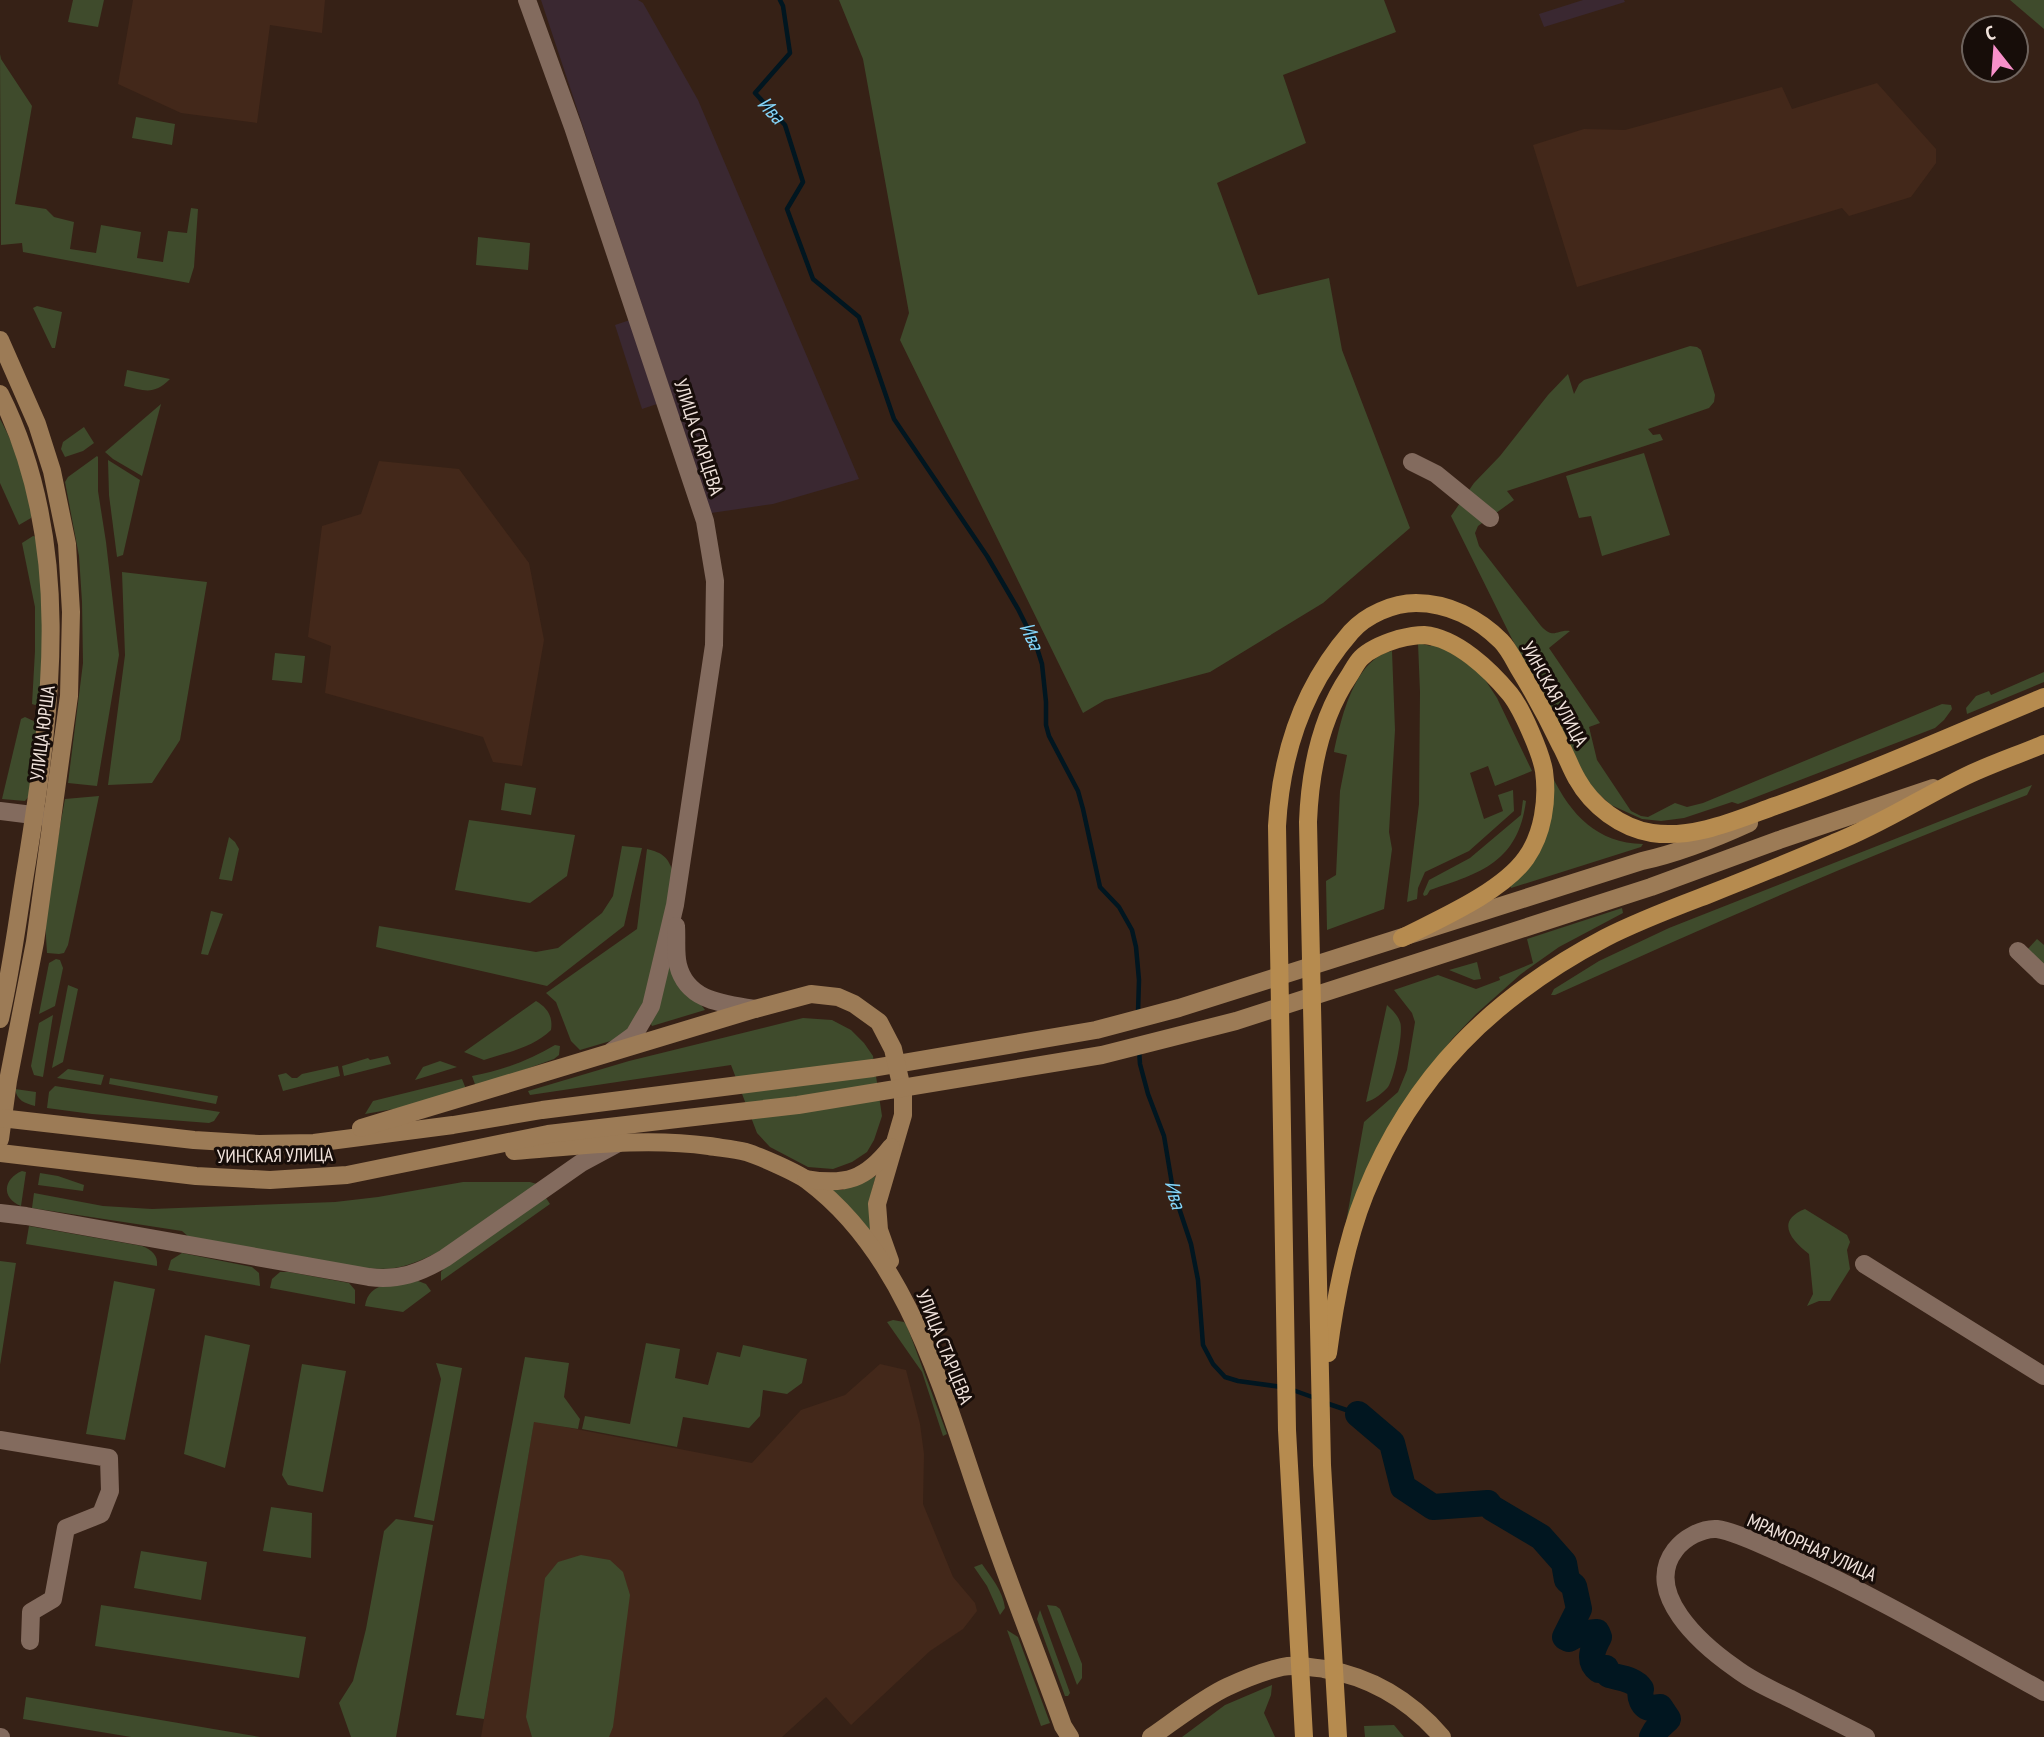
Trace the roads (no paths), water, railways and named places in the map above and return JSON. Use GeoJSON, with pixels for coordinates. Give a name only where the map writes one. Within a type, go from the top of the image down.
{"type":"FeatureCollection","features":[{"type":"Feature","properties":{"kind":"main road","name":"УЛИЦА ЮРША"},"geometry":{"type":"LineString","coordinates":[[0,340],[37,424],[52,471],[63,519],[71,612],[69,696],[0,1019]]}},
{"type":"Feature","properties":{"kind":"main road","name":"УЛИЦА ЮРША"},"geometry":{"type":"LineString","coordinates":[[0,394],[20,440],[43,526],[50,583],[51,660],[35,942],[8,1081],[0,1139]]}},
{"type":"Feature","properties":{"kind":"main road","name":"УИНСКАЯ УЛИЦА"},"geometry":{"type":"LineString","coordinates":[[1304,1732],[1287,1430],[1277,826],[1283,768],[1301,709],[1334,651],[1357,625],[1404,603],[1443,605],[1482,625],[1503,643],[1544,711],[1577,779],[1591,799],[1632,828],[1653,833],[1679,834],[1711,829],[1822,790]]}},
{"type":"Feature","properties":{"kind":"main road","name":"УИНСКАЯ УЛИЦА"},"geometry":{"type":"LineString","coordinates":[[1321,1402],[1309,794],[1318,743],[1326,718],[1339,690],[1361,658],[1380,645],[1424,635],[1453,644],[1484,667],[1512,696],[1529,730],[1544,770],[1546,789],[1538,834],[1526,858],[1506,879],[1476,899],[1402,938]]}},
{"type":"Feature","properties":{"kind":"main road","name":"УИНСКАЯ УЛИЦА"},"geometry":{"type":"LineString","coordinates":[[2,1118],[194,1140],[259,1144],[314,1143],[542,1110],[873,1068],[1096,1030],[1179,1008],[1700,844],[2044,697]]}},
{"type":"Feature","properties":{"kind":"main road"},"geometry":{"type":"LineString","coordinates":[[1338,1731],[1322,1465],[1321,1402],[1339,1287],[1365,1194],[1406,1114],[1435,1072],[1464,1039],[1499,1007],[1569,959],[1608,937],[1865,831],[1966,776],[2044,744]]}},
{"type":"Feature","properties":{"kind":"main road","name":"УИНСКАЯ УЛИЦА"},"geometry":{"type":"LineString","coordinates":[[0,1153],[196,1176],[270,1180],[347,1175],[548,1134],[798,1105],[1102,1055],[1236,1021],[1651,887],[1966,776]]}},
{"type":"Feature","properties":{"kind":"main road"},"geometry":{"type":"LineString","coordinates":[[314,1143],[610,1052],[811,994],[838,998],[854,1003],[879,1022],[893,1049],[902,1093],[903,1115],[877,1204],[879,1230],[908,1307]]}},
{"type":"Feature","properties":{"kind":"main road","name":"УЛИЦА СТАРЦЕВА"},"geometry":{"type":"LineString","coordinates":[[439,1157],[620,1142],[687,1143],[746,1153],[806,1179],[838,1208],[882,1260],[908,1307],[933,1367],[1067,1733]]}},
{"type":"Feature","properties":{"kind":"main road"},"geometry":{"type":"LineString","coordinates":[[806,1179],[841,1182],[859,1176],[874,1165],[895,1142]]}},
{"type":"Feature","properties":{"kind":"main road"},"geometry":{"type":"LineString","coordinates":[[1151,1737],[1225,1688],[1284,1667],[1309,1666],[1335,1671],[1385,1689],[1410,1705],[1442,1737]]}},
{"type":"Feature","properties":{"kind":"street","name":"УЛИЦА СТАРЦЕВА"},"geometry":{"type":"LineString","coordinates":[[527,0],[577,138],[705,521],[715,581],[714,645],[675,905]]}},
{"type":"Feature","properties":{"kind":"street"},"geometry":{"type":"LineString","coordinates":[[1412,462],[1436,474],[1490,518]]}},
{"type":"Feature","properties":{"kind":"street"},"geometry":{"type":"LineString","coordinates":[[0,811],[43,816]]}},
{"type":"Feature","properties":{"kind":"street"},"geometry":{"type":"LineString","coordinates":[[675,905],[678,966],[693,990],[709,1001],[755,1010]]}},
{"type":"Feature","properties":{"kind":"street"},"geometry":{"type":"LineString","coordinates":[[610,1052],[634,1035],[651,1006],[675,905]]}},
{"type":"Feature","properties":{"kind":"street"},"geometry":{"type":"LineString","coordinates":[[2018,951],[2044,976]]}},
{"type":"Feature","properties":{"kind":"street"},"geometry":{"type":"LineString","coordinates":[[0,1213],[369,1277],[397,1278],[426,1269],[445,1258],[581,1163],[620,1142]]}},
{"type":"Feature","properties":{"kind":"street"},"geometry":{"type":"LineString","coordinates":[[1864,1264],[2044,1376]]}},
{"type":"Feature","properties":{"kind":"street"},"geometry":{"type":"LineString","coordinates":[[0,1440],[109,1458],[110,1491],[101,1514],[66,1528],[53,1599],[31,1612],[30,1642]]}},
{"type":"Feature","properties":{"kind":"street","name":"МРАМОРНАЯ УЛИЦА"},"geometry":{"type":"LineString","coordinates":[[1867,1737],[1754,1680],[1734,1668],[1704,1643],[1681,1618],[1670,1601],[1665,1586],[1667,1566],[1680,1544],[1713,1529],[1779,1552],[1858,1590],[2044,1692]]}},
{"type":"Feature","properties":{"kind":"waterway","name":"Ива"},"geometry":{"type":"LineString","coordinates":[[780,0],[790,53],[755,93],[785,125],[803,182],[787,209],[813,279],[859,317],[894,419],[987,556],[1036,645],[1042,664],[1049,736],[1078,791],[1100,887],[1119,907],[1132,930],[1139,980],[1138,1013]]}},
{"type":"Feature","properties":{"kind":"waterway","name":"Ива"},"geometry":{"type":"LineString","coordinates":[[1139,1050],[1148,1094],[1164,1136],[1173,1190],[1191,1244],[1198,1280],[1203,1345],[1213,1364],[1225,1377],[1282,1387]]}},
{"type":"Feature","properties":{"kind":"waterway"},"geometry":{"type":"LineString","coordinates":[[1290,1389],[1315,1398]]}},
{"type":"Feature","properties":{"kind":"waterway"},"geometry":{"type":"LineString","coordinates":[[1326,1403],[1358,1414]]}},
{"type":"Feature","properties":{"kind":"waterway","name":"Ива"},"geometry":{"type":"LineString","coordinates":[[1358,1414],[1392,1443],[1403,1487],[1433,1507],[1488,1503],[1541,1537],[1564,1563],[1567,1580],[1574,1586],[1579,1609],[1565,1637],[1569,1639],[1578,1634],[1597,1632],[1599,1637],[1592,1654],[1595,1666],[1599,1670],[1606,1668],[1609,1675],[1635,1683],[1641,1689],[1645,1706],[1660,1707],[1668,1719],[1652,1737]]}}]}
